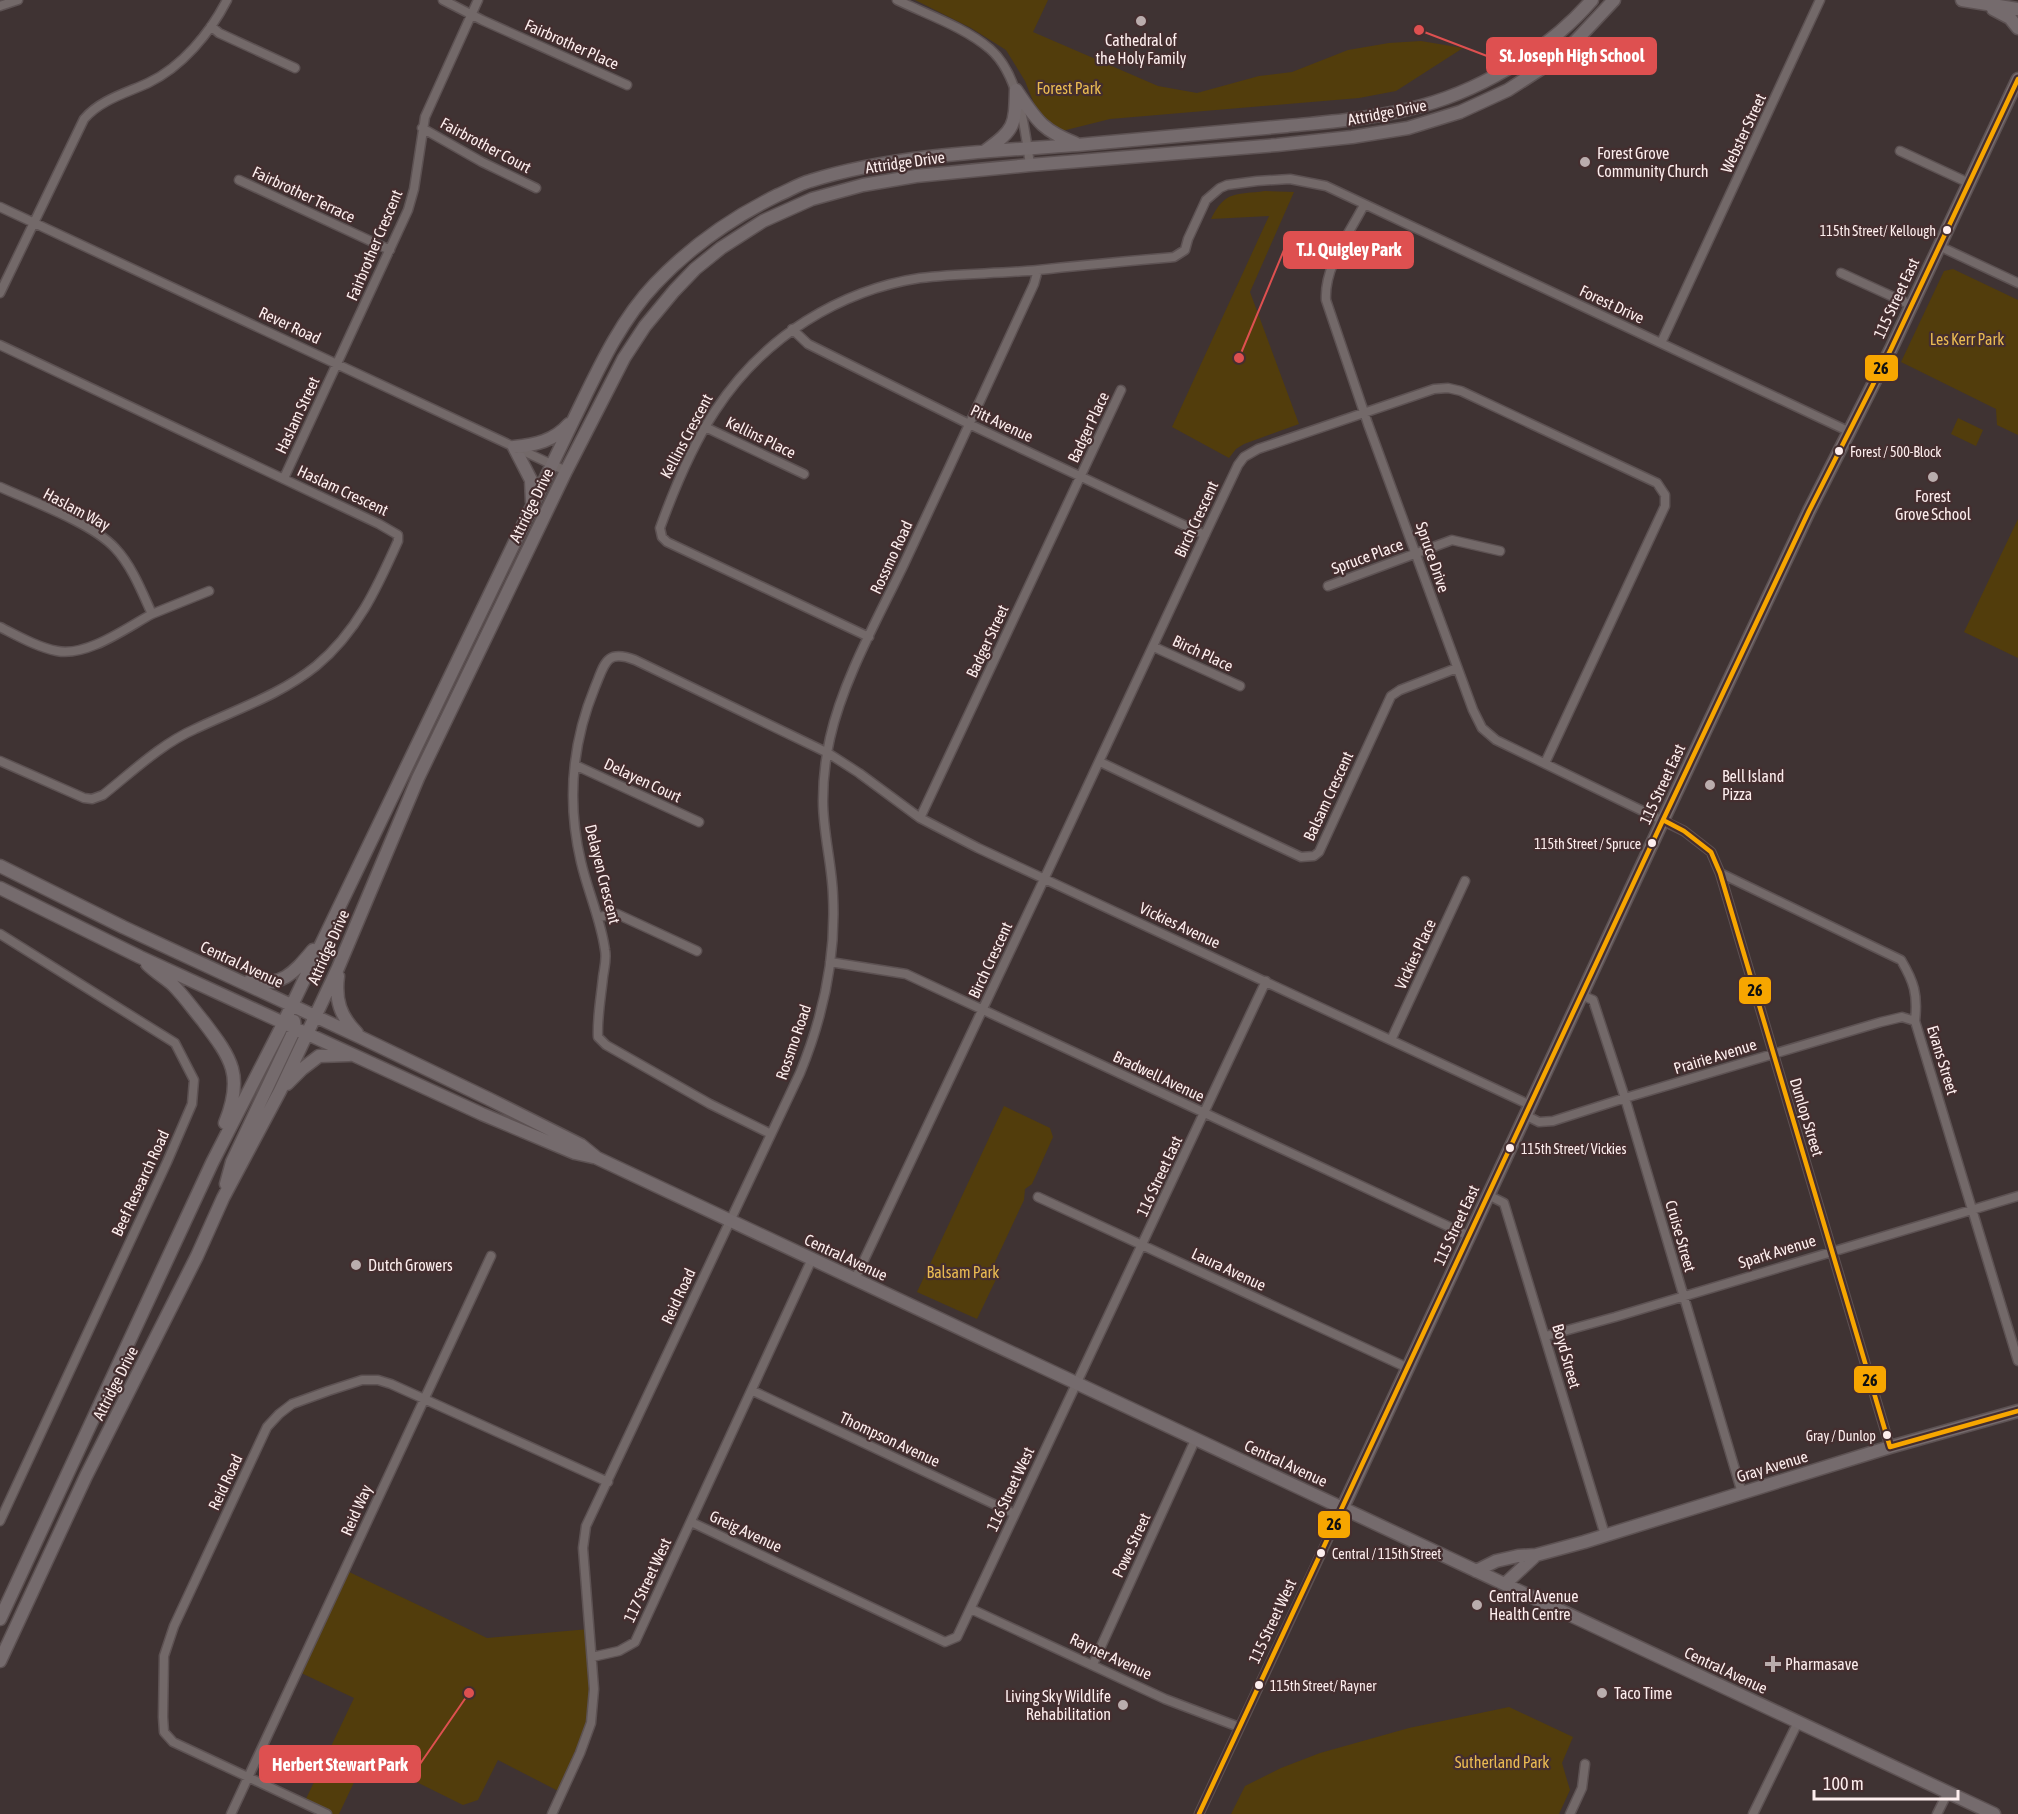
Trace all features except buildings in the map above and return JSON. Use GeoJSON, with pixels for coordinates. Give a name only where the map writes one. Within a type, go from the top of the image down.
{"type":"FeatureCollection","features":[{"type":"Feature","properties":{"kind":"main road","name":"Attridge Drive"},"geometry":{"type":"LineString","coordinates":[[0,1661],[86,1476],[197,1256],[223,1198],[280,1091],[295,1028],[291,1006],[606,355],[633,312],[653,286],[691,250],[717,230],[748,210],[808,181],[875,164],[983,152],[1366,118],[1412,108],[1485,83],[1546,44],[1592,0]]}},
{"type":"Feature","properties":{"kind":"main road","name":"Attridge Drive"},"geometry":{"type":"LineString","coordinates":[[0,1619],[212,1163],[295,1028],[314,1017],[338,968],[418,778],[566,471],[624,358],[645,326],[695,269],[742,233],[763,221],[812,199],[863,184],[1030,165],[1277,145],[1408,128],[1460,112],[1508,90],[1570,47],[1614,0]]}},
{"type":"Feature","properties":{"kind":"main road"},"geometry":{"type":"LineString","coordinates":[[1962,0],[2018,9]]}},
{"type":"Feature","properties":{"kind":"main road"},"geometry":{"type":"LineString","coordinates":[[1982,2],[2010,18],[2018,28]]}},
{"type":"Feature","properties":{"kind":"main road","name":"115 Street East"},"geometry":{"type":"LineString","coordinates":[[1343,1507],[1663,820],[1848,431],[1891,350],[2016,84],[2018,73]]}},
{"type":"Feature","properties":{"kind":"main road"},"geometry":{"type":"LineString","coordinates":[[1016,90],[1046,129],[1079,144]]}},
{"type":"Feature","properties":{"kind":"main road"},"geometry":{"type":"LineString","coordinates":[[983,152],[1006,136],[1012,127],[1016,90]]}},
{"type":"Feature","properties":{"kind":"main road"},"geometry":{"type":"LineString","coordinates":[[533,504],[531,480],[514,447],[549,440],[565,429],[574,419]]}},
{"type":"Feature","properties":{"kind":"main road","name":"Central Avenue"},"geometry":{"type":"LineString","coordinates":[[0,867],[362,1038],[581,1146],[597,1158],[1994,1814]]}},
{"type":"Feature","properties":{"kind":"main road","name":"Central Avenue"},"geometry":{"type":"LineString","coordinates":[[0,888],[140,957],[354,1055],[576,1154],[597,1158]]}},
{"type":"Feature","properties":{"kind":"main road"},"geometry":{"type":"LineString","coordinates":[[238,981],[269,983],[287,977],[325,936]]}},
{"type":"Feature","properties":{"kind":"main road"},"geometry":{"type":"LineString","coordinates":[[140,957],[181,994],[221,1045],[231,1065],[235,1089],[212,1163]]}},
{"type":"Feature","properties":{"kind":"main road"},"geometry":{"type":"LineString","coordinates":[[338,968],[336,987],[339,1008],[345,1019],[362,1038]]}},
{"type":"Feature","properties":{"kind":"main road"},"geometry":{"type":"LineString","coordinates":[[223,1198],[232,1162],[295,1028]]}},
{"type":"Feature","properties":{"kind":"main road"},"geometry":{"type":"LineString","coordinates":[[280,1091],[319,1056],[324,1054],[354,1055]]}},
{"type":"Feature","properties":{"kind":"main road","name":"Gray Avenue"},"geometry":{"type":"LineString","coordinates":[[1476,1571],[1496,1561],[1536,1555],[1890,1447],[2018,1411]]}},
{"type":"Feature","properties":{"kind":"main road","name":"Gray Avenue"},"geometry":{"type":"LineString","coordinates":[[1504,1584],[1536,1555]]}},
{"type":"Feature","properties":{"kind":"street"},"geometry":{"type":"LineString","coordinates":[[0,6],[18,0]]}},
{"type":"Feature","properties":{"kind":"street"},"geometry":{"type":"LineString","coordinates":[[0,293],[79,127],[90,112],[103,103],[160,76],[183,57],[212,26],[227,0]]}},
{"type":"Feature","properties":{"kind":"street","name":"Fairbrother Place"},"geometry":{"type":"LineString","coordinates":[[443,0],[627,85]]}},
{"type":"Feature","properties":{"kind":"street","name":"Fairbrother Crescent"},"geometry":{"type":"LineString","coordinates":[[338,364],[408,210],[414,189],[422,128],[428,109],[477,0]]}},
{"type":"Feature","properties":{"kind":"street"},"geometry":{"type":"LineString","coordinates":[[897,0],[959,29],[991,50],[1007,69],[1016,90],[1030,165]]}},
{"type":"Feature","properties":{"kind":"street","name":"Webster Street"},"geometry":{"type":"LineString","coordinates":[[1661,343],[1820,0]]}},
{"type":"Feature","properties":{"kind":"street"},"geometry":{"type":"LineString","coordinates":[[212,26],[219,33],[295,68]]}},
{"type":"Feature","properties":{"kind":"street","name":"Fairbrother Court"},"geometry":{"type":"LineString","coordinates":[[422,128],[482,162],[536,188]]}},
{"type":"Feature","properties":{"kind":"street"},"geometry":{"type":"LineString","coordinates":[[1900,151],[1969,183]]}},
{"type":"Feature","properties":{"kind":"street"},"geometry":{"type":"LineString","coordinates":[[1038,270],[1174,257],[1185,250],[1206,200],[1220,188],[1234,183],[1290,179],[1302,181],[1326,186],[1364,205]]}},
{"type":"Feature","properties":{"kind":"street","name":"Fairbrother Terrace"},"geometry":{"type":"LineString","coordinates":[[239,180],[390,250]]}},
{"type":"Feature","properties":{"kind":"street","name":"Forest Drive"},"geometry":{"type":"LineString","coordinates":[[1364,205],[1848,431]]}},
{"type":"Feature","properties":{"kind":"street","name":"Spruce Drive"},"geometry":{"type":"LineString","coordinates":[[1364,205],[1332,267],[1326,289],[1326,300],[1364,412],[1473,710],[1482,728],[1496,740],[1663,820]]}},
{"type":"Feature","properties":{"kind":"street","name":"Rever Road"},"geometry":{"type":"LineString","coordinates":[[0,207],[566,471]]}},
{"type":"Feature","properties":{"kind":"street"},"geometry":{"type":"LineString","coordinates":[[1939,246],[2018,284]]}},
{"type":"Feature","properties":{"kind":"street","name":"Kellins Crescent"},"geometry":{"type":"LineString","coordinates":[[869,637],[667,542],[662,537],[660,528],[684,469],[705,427],[737,379],[753,361],[792,329],[826,309],[846,299],[892,284],[920,278],[1038,270]]}},
{"type":"Feature","properties":{"kind":"street","name":"Rossmo Road"},"geometry":{"type":"LineString","coordinates":[[730,1221],[808,1055],[820,1016],[830,962],[833,896],[823,802],[824,782],[829,740],[836,713],[869,637],[1034,284],[1038,270]]}},
{"type":"Feature","properties":{"kind":"street"},"geometry":{"type":"LineString","coordinates":[[1841,273],[1911,305]]}},
{"type":"Feature","properties":{"kind":"street","name":"Pitt Avenue"},"geometry":{"type":"LineString","coordinates":[[792,329],[808,344],[969,424],[1205,536]]}},
{"type":"Feature","properties":{"kind":"street","name":"Haslam Crescent"},"geometry":{"type":"LineString","coordinates":[[0,345],[284,478],[398,535],[398,541],[375,594],[333,650],[316,666],[286,687],[180,737],[103,795],[92,799],[84,798],[0,761]]}},
{"type":"Feature","properties":{"kind":"street","name":"Haslam Street"},"geometry":{"type":"LineString","coordinates":[[284,478],[338,364]]}},
{"type":"Feature","properties":{"kind":"street","name":"Birch Crescent"},"geometry":{"type":"LineString","coordinates":[[855,1279],[1238,465],[1244,457],[1258,449],[1434,388],[1455,389],[1657,483],[1662,488],[1665,495],[1665,506],[1661,517],[1545,763]]}},
{"type":"Feature","properties":{"kind":"street","name":"Badger Place"},"geometry":{"type":"LineString","coordinates":[[1081,477],[1121,390]]}},
{"type":"Feature","properties":{"kind":"street","name":"Kellins Place"},"geometry":{"type":"LineString","coordinates":[[705,427],[804,474]]}},
{"type":"Feature","properties":{"kind":"street","name":"Badger Street"},"geometry":{"type":"LineString","coordinates":[[920,818],[1081,477]]}},
{"type":"Feature","properties":{"kind":"street","name":"Haslam Way"},"geometry":{"type":"LineString","coordinates":[[0,487],[72,520],[94,532],[115,548],[127,564],[152,614]]}},
{"type":"Feature","properties":{"kind":"street","name":"Spruce Place"},"geometry":{"type":"LineString","coordinates":[[1328,586],[1452,540],[1500,551]]}},
{"type":"Feature","properties":{"kind":"street"},"geometry":{"type":"LineString","coordinates":[[0,627],[56,651],[78,651],[101,642],[152,614],[208,591]]}},
{"type":"Feature","properties":{"kind":"street","name":"Birch Place"},"geometry":{"type":"LineString","coordinates":[[1154,646],[1240,686]]}},
{"type":"Feature","properties":{"kind":"street","name":"Delayen Crescent"},"geometry":{"type":"LineString","coordinates":[[771,1134],[710,1104],[606,1045],[598,1036],[606,953],[576,838],[572,795],[575,765],[580,733],[593,691],[608,660],[618,655],[635,660],[828,753]]}},
{"type":"Feature","properties":{"kind":"street","name":"Balsam Crescent"},"geometry":{"type":"LineString","coordinates":[[1100,762],[1301,857],[1314,856],[1319,852],[1392,696],[1400,690],[1457,668]]}},
{"type":"Feature","properties":{"kind":"street","name":"Vickies Avenue"},"geometry":{"type":"LineString","coordinates":[[828,753],[920,818],[1044,879],[1391,1040],[1527,1110]]}},
{"type":"Feature","properties":{"kind":"street","name":"Delayen Court"},"geometry":{"type":"LineString","coordinates":[[575,765],[699,822]]}},
{"type":"Feature","properties":{"kind":"street","name":"Dunlop Street"},"geometry":{"type":"LineString","coordinates":[[1663,820],[1684,831],[1711,852],[1720,873],[1890,1447]]}},
{"type":"Feature","properties":{"kind":"street","name":"Evans Street"},"geometry":{"type":"LineString","coordinates":[[1720,873],[1901,960],[1913,980],[1917,1002],[1915,1021],[2018,1362]]}},
{"type":"Feature","properties":{"kind":"street","name":"Vickies Place"},"geometry":{"type":"LineString","coordinates":[[1391,1040],[1465,881]]}},
{"type":"Feature","properties":{"kind":"street"},"geometry":{"type":"LineString","coordinates":[[598,917],[617,914],[697,951]]}},
{"type":"Feature","properties":{"kind":"street","name":"Beef Research Road"},"geometry":{"type":"LineString","coordinates":[[0,934],[176,1043],[194,1080],[192,1104],[167,1162],[0,1521]]}},
{"type":"Feature","properties":{"kind":"street","name":"Bradwell Avenue"},"geometry":{"type":"LineString","coordinates":[[830,962],[906,974],[1469,1236]]}},
{"type":"Feature","properties":{"kind":"street","name":"116 Street East"},"geometry":{"type":"LineString","coordinates":[[1077,1382],[1266,981]]}},
{"type":"Feature","properties":{"kind":"street","name":"Cruise Street"},"geometry":{"type":"LineString","coordinates":[[1581,995],[1593,1000],[1625,1098],[1742,1493]]}},
{"type":"Feature","properties":{"kind":"street","name":"Prairie Avenue"},"geometry":{"type":"LineString","coordinates":[[1527,1110],[1539,1122],[1553,1121],[1902,1017],[1915,1021]]}},
{"type":"Feature","properties":{"kind":"street","name":"Boyd Street"},"geometry":{"type":"LineString","coordinates":[[1488,1195],[1504,1203],[1605,1535]]}},
{"type":"Feature","properties":{"kind":"street","name":"Spark Avenue"},"geometry":{"type":"LineString","coordinates":[[1546,1336],[2018,1196]]}},
{"type":"Feature","properties":{"kind":"street","name":"Laura Avenue"},"geometry":{"type":"LineString","coordinates":[[1038,1197],[1408,1368]]}},
{"type":"Feature","properties":{"kind":"street","name":"Reid Road"},"geometry":{"type":"LineString","coordinates":[[552,1814],[591,1723],[594,1689],[583,1548],[586,1526],[730,1221]]}},
{"type":"Feature","properties":{"kind":"street","name":"Reid Way"},"geometry":{"type":"LineString","coordinates":[[231,1814],[491,1256]]}},
{"type":"Feature","properties":{"kind":"street","name":"Greig Avenue"},"geometry":{"type":"LineString","coordinates":[[812,1259],[691,1522],[945,1642],[957,1637],[971,1609]]}},
{"type":"Feature","properties":{"kind":"street","name":"Reid Road"},"geometry":{"type":"LineString","coordinates":[[327,1814],[172,1742],[164,1732],[164,1656],[174,1626],[267,1427],[292,1404],[328,1391],[370,1380],[385,1381],[608,1482]]}},
{"type":"Feature","properties":{"kind":"street","name":"116 Street West"},"geometry":{"type":"LineString","coordinates":[[971,1609],[1077,1382]]}},
{"type":"Feature","properties":{"kind":"street","name":"Thompson Avenue"},"geometry":{"type":"LineString","coordinates":[[753,1391],[1015,1514]]}},
{"type":"Feature","properties":{"kind":"street","name":"Powe Street"},"geometry":{"type":"LineString","coordinates":[[1093,1664],[1196,1438]]}},
{"type":"Feature","properties":{"kind":"street","name":"115 Street West"},"geometry":{"type":"LineString","coordinates":[[1199,1814],[1343,1507]]}},
{"type":"Feature","properties":{"kind":"street","name":"117 Street West"},"geometry":{"type":"LineString","coordinates":[[592,1657],[619,1651],[635,1642],[691,1522]]}},
{"type":"Feature","properties":{"kind":"street","name":"Rayner Avenue"},"geometry":{"type":"LineString","coordinates":[[971,1609],[1165,1699],[1239,1726]]}},
{"type":"Feature","properties":{"kind":"street"},"geometry":{"type":"LineString","coordinates":[[1753,1814],[1798,1722]]}},
{"type":"Feature","properties":{"kind":"street"},"geometry":{"type":"LineString","coordinates":[[1570,1814],[1582,1788],[1585,1764]]}},
{"type":"Feature","properties":{"kind":"street"},"geometry":{"type":"LineString","coordinates":[[1937,1814],[1948,1792]]}},
{"type":"Feature","properties":{"kind":"green space","name":"Forest Park"},"geometry":{"type":"Polygon","coordinates":[[[915,0],[1048,0],[1033,32],[1158,86],[1197,93],[1259,76],[1292,72],[1348,50],[1389,43],[1421,41],[1463,48],[1396,91],[1359,98],[1110,119],[1062,131],[1054,128],[1037,111],[1025,81],[1006,50],[971,28],[915,0]]]}},
{"type":"Feature","properties":{"kind":"green space"},"geometry":{"type":"Polygon","coordinates":[[[1265,191],[1294,192],[1250,292],[1299,424],[1244,444],[1236,449],[1229,458],[1172,427],[1269,216],[1211,219],[1227,198],[1265,191]]]}},
{"type":"Feature","properties":{"kind":"green space","name":"Les Kerr Park"},"geometry":{"type":"Polygon","coordinates":[[[1953,269],[2018,300],[2018,435],[1997,425],[1996,409],[1901,362],[1944,271],[1953,269]]]}},
{"type":"Feature","properties":{"kind":"green space"},"geometry":{"type":"Polygon","coordinates":[[[1958,418],[1983,430],[1976,446],[1951,434],[1958,418]]]}},
{"type":"Feature","properties":{"kind":"green space"},"geometry":{"type":"Polygon","coordinates":[[[2018,519],[2018,658],[1964,632],[2018,519]]]}},
{"type":"Feature","properties":{"kind":"green space","name":"Balsam Park"},"geometry":{"type":"Polygon","coordinates":[[[1004,1106],[1050,1128],[1053,1137],[1032,1184],[1025,1189],[1024,1200],[995,1262],[1000,1271],[977,1319],[917,1292],[1004,1106]]]}},
{"type":"Feature","properties":{"kind":"green space"},"geometry":{"type":"Polygon","coordinates":[[[345,1570],[487,1638],[589,1629],[591,1723],[562,1793],[498,1760],[478,1800],[463,1805],[366,1757],[339,1814],[327,1814],[304,1803],[354,1698],[297,1671],[345,1570]]]}},
{"type":"Feature","properties":{"kind":"green space","name":"Sutherland Park"},"geometry":{"type":"Polygon","coordinates":[[[1509,1707],[1573,1737],[1562,1763],[1570,1790],[1559,1814],[1231,1814],[1245,1786],[1281,1768],[1320,1753],[1409,1728],[1509,1707]]]}},
{"type":"Feature","properties":{"kind":"transit line","name":"26"},"geometry":{"type":"LineString","coordinates":[[1199,1814],[1663,820],[1809,511],[1891,349],[2018,79]]}},
{"type":"Feature","properties":{"kind":"transit line","name":"26"},"geometry":{"type":"LineString","coordinates":[[1663,820],[1684,831],[1711,852],[1720,873],[1890,1447],[2018,1411]]}},
{"type":"Feature","properties":{"kind":"place","name":"Cathedral of the Holy Family"},"geometry":{"type":"Point","coordinates":[1141,21]}},
{"type":"Feature","properties":{"kind":"place","name":"St. Joseph High School"},"geometry":{"type":"Point","coordinates":[1419,30]}},
{"type":"Feature","properties":{"kind":"place","name":"Forest Grove Community Church"},"geometry":{"type":"Point","coordinates":[1585,162]}},
{"type":"Feature","properties":{"kind":"place","name":"115th Street/ Kellough"},"geometry":{"type":"Point","coordinates":[1947,230]}},
{"type":"Feature","properties":{"kind":"place","name":"T.J. Quigley Park"},"geometry":{"type":"Point","coordinates":[1239,358]}},
{"type":"Feature","properties":{"kind":"place","name":"Forest / 500-Block"},"geometry":{"type":"Point","coordinates":[1839,451]}},
{"type":"Feature","properties":{"kind":"place","name":"Forest Grove School"},"geometry":{"type":"Point","coordinates":[1933,477]}},
{"type":"Feature","properties":{"kind":"place","name":"Bell Island Pizza"},"geometry":{"type":"Point","coordinates":[1710,785]}},
{"type":"Feature","properties":{"kind":"place","name":"115th Street / Spruce"},"geometry":{"type":"Point","coordinates":[1652,843]}},
{"type":"Feature","properties":{"kind":"place","name":"115th Street/ Vickies"},"geometry":{"type":"Point","coordinates":[1510,1148]}},
{"type":"Feature","properties":{"kind":"place","name":"Dutch Growers"},"geometry":{"type":"Point","coordinates":[356,1265]}},
{"type":"Feature","properties":{"kind":"place","name":"Gray / Dunlop"},"geometry":{"type":"Point","coordinates":[1887,1435]}},
{"type":"Feature","properties":{"kind":"place","name":"Central / 115th Street"},"geometry":{"type":"Point","coordinates":[1321,1553]}},
{"type":"Feature","properties":{"kind":"place","name":"Central Avenue Health Centre"},"geometry":{"type":"Point","coordinates":[1477,1605]}},
{"type":"Feature","properties":{"kind":"place","name":"Pharmasave"},"geometry":{"type":"Point","coordinates":[1773,1664]}},
{"type":"Feature","properties":{"kind":"place","name":"115th Street/ Rayner"},"geometry":{"type":"Point","coordinates":[1259,1685]}},
{"type":"Feature","properties":{"kind":"place","name":"Herbert Stewart Park"},"geometry":{"type":"Point","coordinates":[469,1693]}},
{"type":"Feature","properties":{"kind":"place","name":"Taco Time"},"geometry":{"type":"Point","coordinates":[1602,1693]}},
{"type":"Feature","properties":{"kind":"place","name":"Living Sky Wildlife Rehabilitation"},"geometry":{"type":"Point","coordinates":[1123,1705]}}]}
